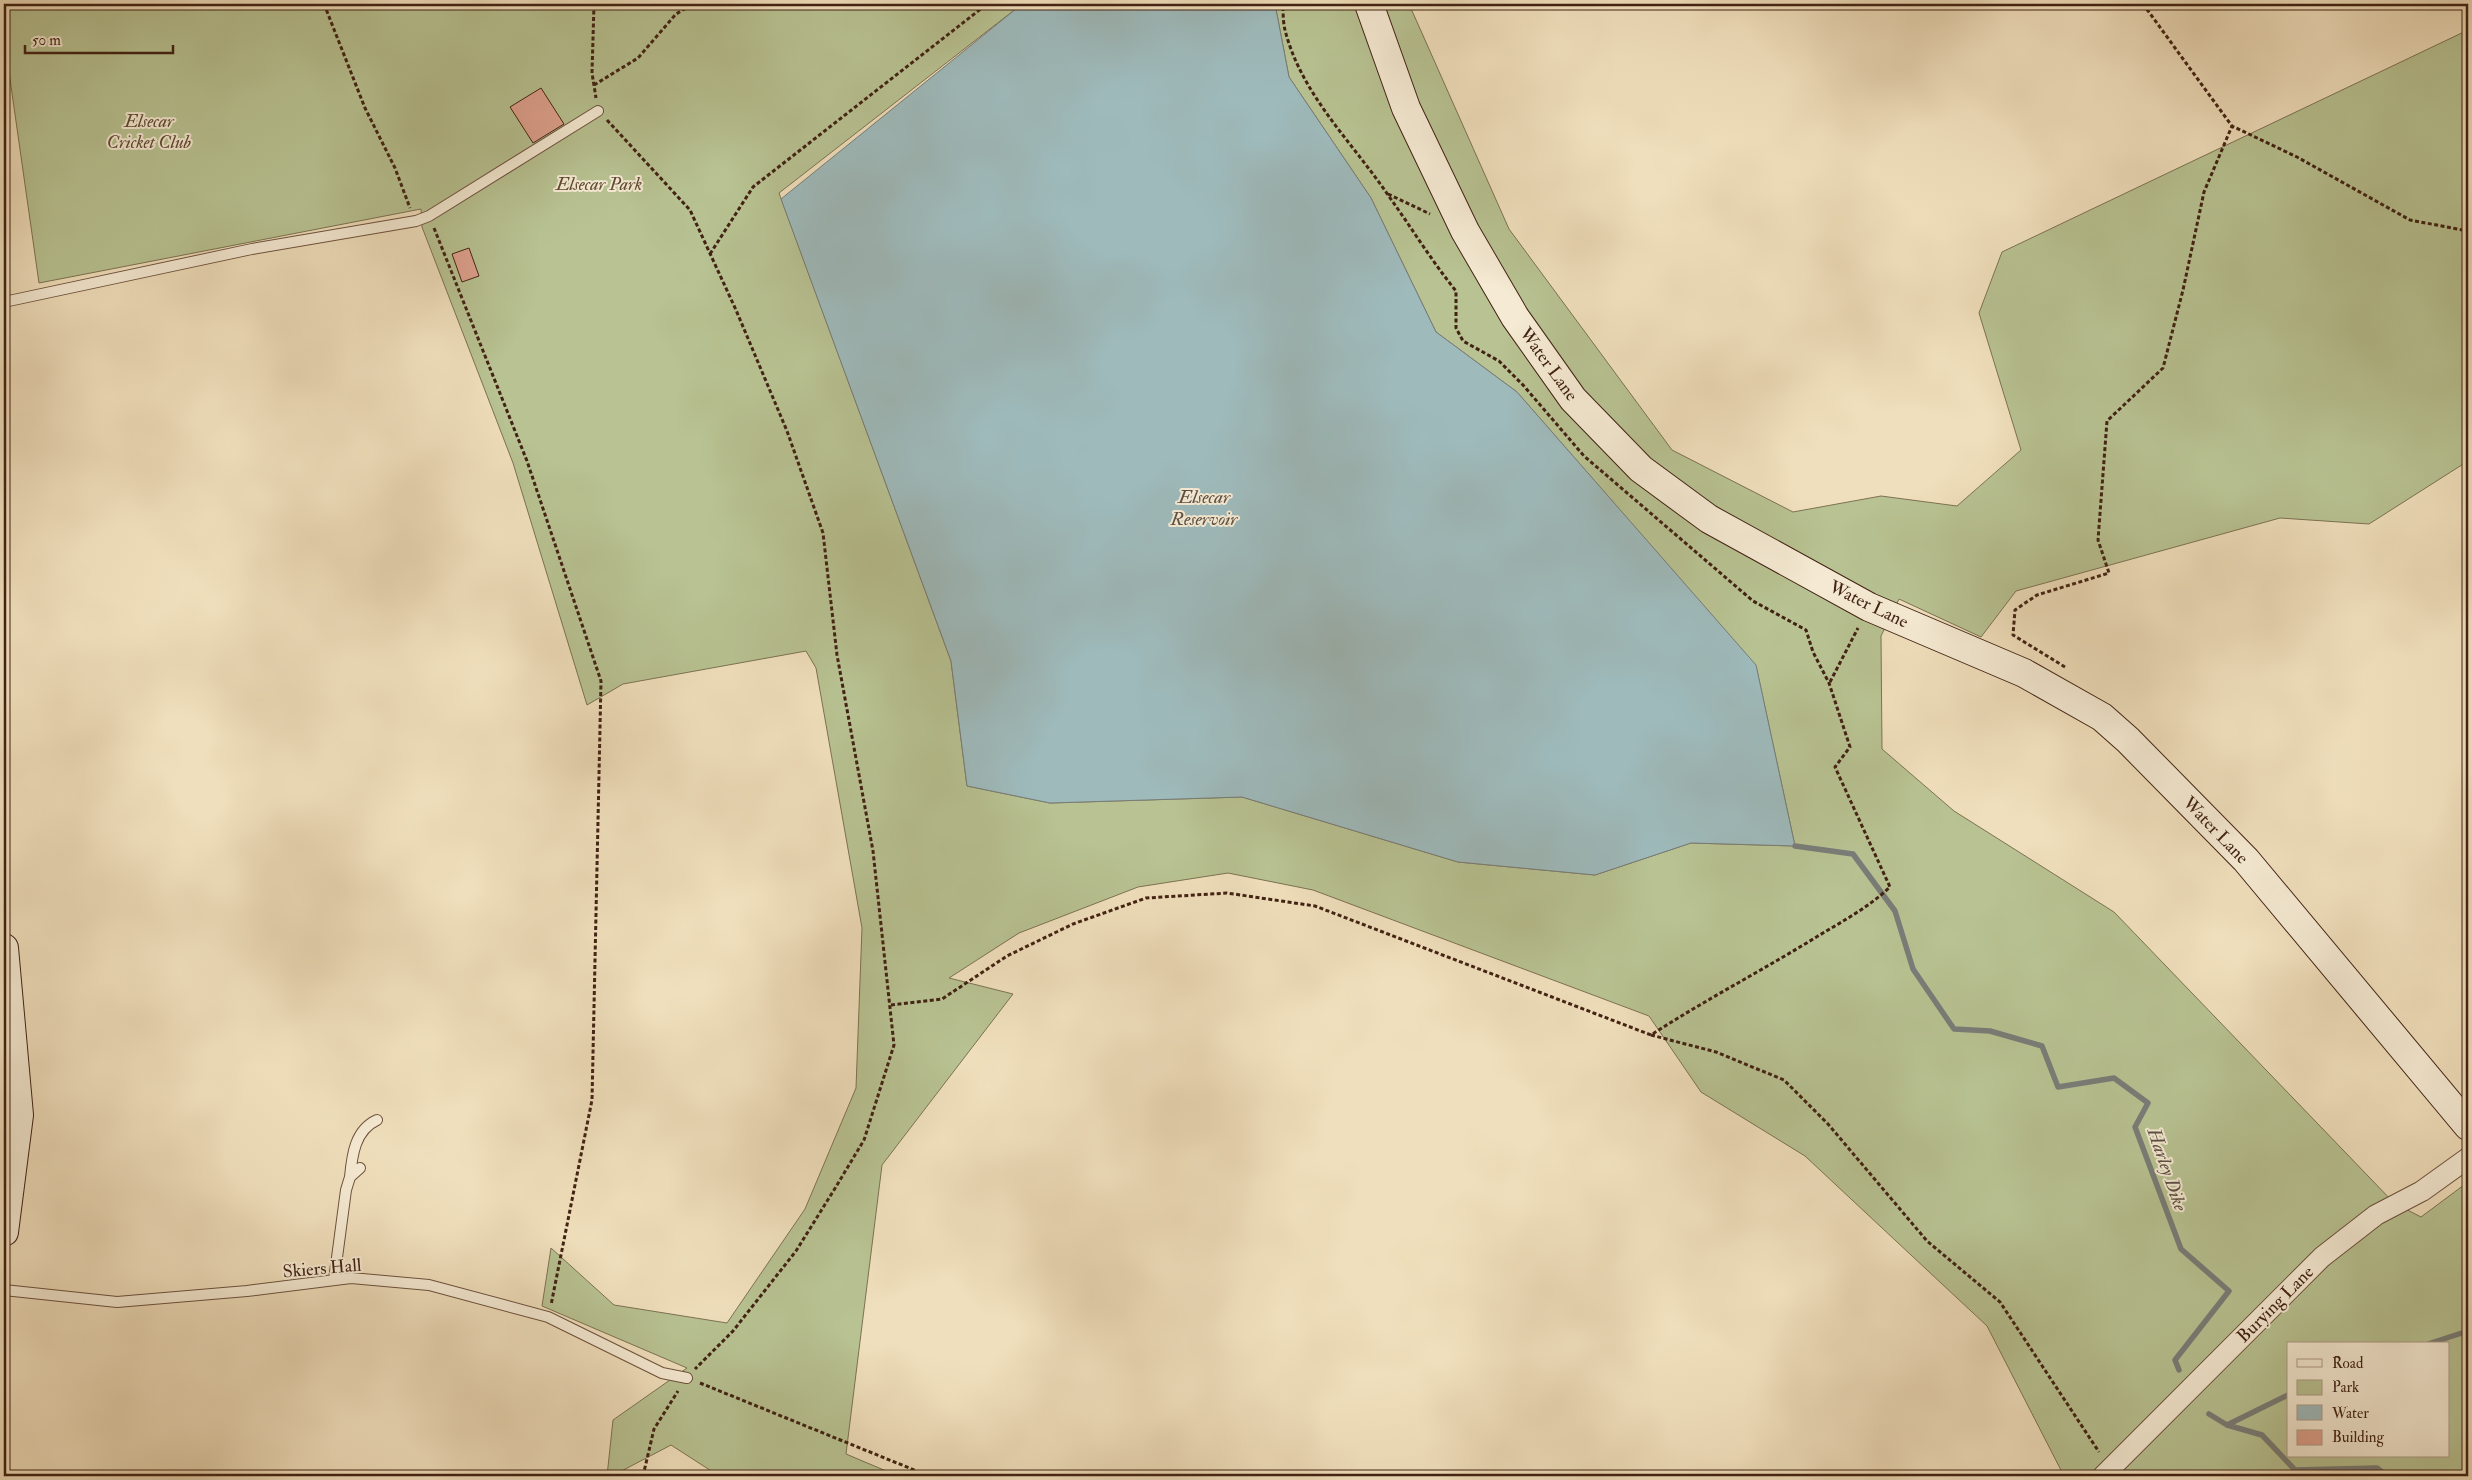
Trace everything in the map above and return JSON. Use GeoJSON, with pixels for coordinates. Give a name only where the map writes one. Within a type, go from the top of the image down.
{"type":"FeatureCollection","features":[{"type":"Feature","properties":{"kind":"street","name":"Water Lane"},"geometry":{"type":"LineString","coordinates":[[1369,4],[1406,108],[1465,230],[1515,317],[1573,399],[1641,468],[1709,519],[1869,608],[2024,673],[2102,717],[2128,740],[2246,860],[2468,1126]]}},
{"type":"Feature","properties":{"kind":"street"},"geometry":{"type":"LineString","coordinates":[[4,948],[19,1115],[4,1232]]}},
{"type":"Feature","properties":{"kind":"street","name":"Burying Lane"},"geometry":{"type":"LineString","coordinates":[[2108,1472],[2322,1257],[2376,1215],[2422,1190],[2468,1158]]}},
{"type":"Feature","properties":{"kind":"lane"},"geometry":{"type":"LineString","coordinates":[[4,302],[252,249],[416,221],[429,216],[598,111]]}},
{"type":"Feature","properties":{"kind":"lane"},"geometry":{"type":"LineString","coordinates":[[334,1280],[355,1146],[364,1129],[377,1120]]}},
{"type":"Feature","properties":{"kind":"lane"},"geometry":{"type":"LineString","coordinates":[[350,1177],[360,1168]]}},
{"type":"Feature","properties":{"kind":"lane","name":"Skiers Hall"},"geometry":{"type":"LineString","coordinates":[[4,1290],[117,1302],[247,1292],[351,1278],[429,1285],[548,1317],[662,1373],[687,1378]]}},
{"type":"Feature","properties":{"kind":"path"},"geometry":{"type":"LineString","coordinates":[[324,4],[365,108],[396,168],[416,221]]}},
{"type":"Feature","properties":{"kind":"path"},"geometry":{"type":"LineString","coordinates":[[594,4],[592,73],[598,111],[690,210],[736,310],[787,431],[823,533],[836,655],[873,851],[894,1045],[864,1140],[796,1251],[733,1332],[687,1378],[654,1429],[643,1476]]}},
{"type":"Feature","properties":{"kind":"path"},"geometry":{"type":"LineString","coordinates":[[594,85],[638,58],[676,14],[693,4]]}},
{"type":"Feature","properties":{"kind":"path"},"geometry":{"type":"LineString","coordinates":[[710,254],[753,187],[987,4]]}},
{"type":"Feature","properties":{"kind":"path"},"geometry":{"type":"LineString","coordinates":[[2143,4],[2232,126],[2297,157],[2410,220],[2468,231]]}},
{"type":"Feature","properties":{"kind":"path"},"geometry":{"type":"LineString","coordinates":[[2072,672],[2013,635],[2015,610],[2037,595],[2109,573],[2098,540],[2107,421],[2163,368],[2183,290],[2204,192],[2232,126]]}},
{"type":"Feature","properties":{"kind":"path"},"geometry":{"type":"LineString","coordinates":[[1388,194],[1465,230]]}},
{"type":"Feature","properties":{"kind":"path"},"geometry":{"type":"LineString","coordinates":[[429,216],[527,461],[601,680],[592,1100],[548,1317]]}},
{"type":"Feature","properties":{"kind":"path"},"geometry":{"type":"LineString","coordinates":[[1829,683],[1869,608]]}},
{"type":"Feature","properties":{"kind":"path"},"geometry":{"type":"LineString","coordinates":[[1651,1034],[1875,902],[1890,887]]}},
{"type":"Feature","properties":{"kind":"path"},"geometry":{"type":"LineString","coordinates":[[891,1005],[942,999],[1007,956],[1073,924],[1146,898],[1226,893],[1315,906],[1651,1034],[1716,1052],[1784,1080],[1828,1124],[1927,1241],[2000,1302],[2101,1455],[2108,1472]]}},
{"type":"Feature","properties":{"kind":"path"},"geometry":{"type":"LineString","coordinates":[[687,1378],[929,1476]]}},
{"type":"Feature","properties":{"kind":"green space"},"geometry":{"type":"Polygon","coordinates":[[[4,4],[1022,4],[779,193],[951,661],[967,786],[1050,803],[1242,797],[1458,862],[1595,875],[1691,843],[1795,846],[1756,666],[1517,392],[1436,332],[1371,198],[1289,77],[1275,4],[1409,4],[1509,229],[1672,450],[1793,512],[1881,496],[1957,506],[2021,450],[1979,313],[2002,252],[2468,30],[2468,461],[2369,524],[2280,518],[2016,591],[1981,637],[1899,599],[1881,636],[1882,749],[1954,811],[2114,912],[2394,1203],[2421,1217],[2468,1182],[2468,1476],[2064,1476],[1987,1326],[1805,1156],[1701,1092],[1649,1016],[1313,890],[1228,873],[1138,887],[1019,933],[949,978],[1013,994],[882,1165],[846,1454],[898,1476],[719,1476],[671,1445],[612,1476],[607,1476],[613,1420],[687,1368],[542,1306],[551,1248],[614,1305],[727,1323],[805,1209],[856,1088],[862,928],[816,668],[806,651],[623,684],[587,705],[513,463],[422,227],[421,209],[39,283],[4,37],[4,4]]]}},
{"type":"Feature","properties":{"kind":"water","name":"Elsecar Reservoir"},"geometry":{"type":"Polygon","coordinates":[[[1022,4],[1275,4],[1289,77],[1371,198],[1436,332],[1517,392],[1756,665],[1795,846],[1691,843],[1595,875],[1458,862],[1242,797],[1050,803],[967,786],[951,661],[781,199],[1022,4]]]}},
{"type":"Feature","properties":{"kind":"building"},"geometry":{"type":"Polygon","coordinates":[[[541,88],[564,124],[533,143],[510,107],[541,88]]]}},
{"type":"Feature","properties":{"kind":"building"},"geometry":{"type":"Polygon","coordinates":[[[469,248],[479,276],[462,282],[452,254],[469,248]]]}},
{"type":"Feature","properties":{"kind":"waterway","name":"Harley Dike"},"geometry":{"type":"LineString","coordinates":[[1795,846],[1853,854],[1895,911],[1913,969],[1954,1029],[1990,1031],[2042,1046],[2058,1087],[2114,1078],[2148,1103],[2135,1127],[2181,1249],[2229,1291],[2175,1360],[2179,1370]]}},
{"type":"Feature","properties":{"kind":"waterway"},"geometry":{"type":"LineString","coordinates":[[2434,1342],[2468,1331]]}},
{"type":"Feature","properties":{"kind":"waterway"},"geometry":{"type":"LineString","coordinates":[[2227,1425],[2287,1395]]}},
{"type":"Feature","properties":{"kind":"waterway","name":"Harley Dike"},"geometry":{"type":"LineString","coordinates":[[2209,1414],[2227,1425],[2262,1435],[2295,1470],[2377,1468],[2387,1476]]}},
{"type":"Feature","properties":{"kind":"park label","name":"Elsecar Cricket Club"},"geometry":{"type":"Point","coordinates":[149,131]}},
{"type":"Feature","properties":{"kind":"park label","name":"Elsecar Park"},"geometry":{"type":"Point","coordinates":[599,184]}}]}
